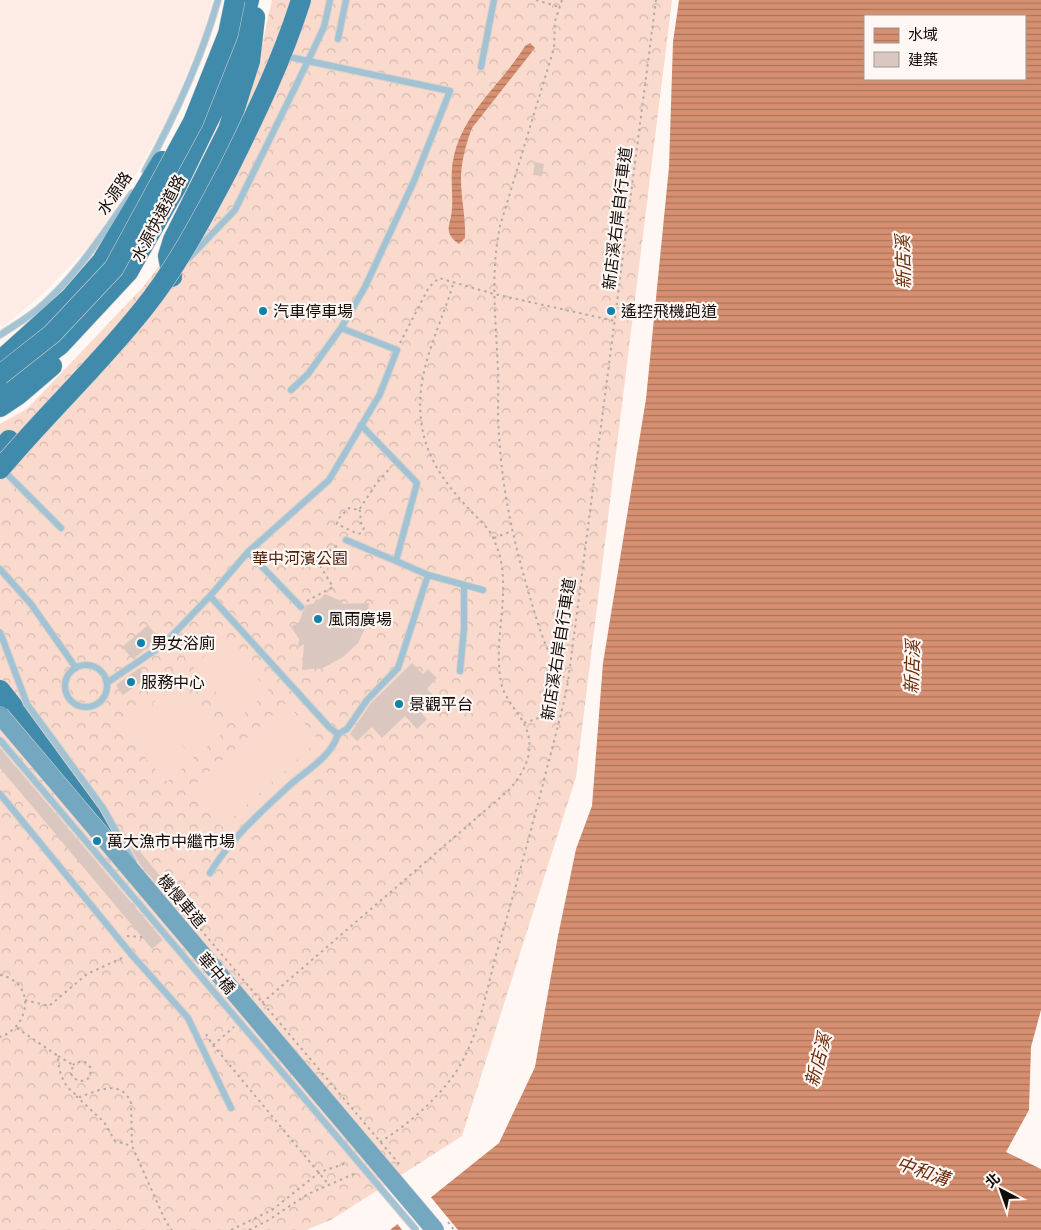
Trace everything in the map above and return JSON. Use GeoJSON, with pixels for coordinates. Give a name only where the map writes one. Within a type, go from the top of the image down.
{"type":"FeatureCollection","features":[{"type":"Feature","properties":{"kind":"highway","name":"水源快速道路"},"geometry":{"type":"LineString","coordinates":[[0,375],[52,334],[114,268],[193,122],[217,36],[235,0]]}},
{"type":"Feature","properties":{"kind":"highway","name":"水源快速道路"},"geometry":{"type":"LineString","coordinates":[[0,407],[9,392],[60,345],[128,272],[176,186],[214,108],[232,62],[251,0]]}},
{"type":"Feature","properties":{"kind":"highway"},"geometry":{"type":"LineString","coordinates":[[172,277],[168,256],[173,240],[228,130],[250,61],[255,23],[251,0]]}},
{"type":"Feature","properties":{"kind":"highway"},"geometry":{"type":"LineString","coordinates":[[0,468],[107,353],[145,307],[180,254],[209,206],[270,84],[289,37],[301,0]]}},
{"type":"Feature","properties":{"kind":"highway"},"geometry":{"type":"LineString","coordinates":[[0,362],[70,298],[102,261],[162,161],[203,75],[217,36]]}},
{"type":"Feature","properties":{"kind":"highway"},"geometry":{"type":"LineString","coordinates":[[0,690],[91,806],[126,865]]}},
{"type":"Feature","properties":{"kind":"main road","name":"華中橋"},"geometry":{"type":"LineString","coordinates":[[0,715],[126,865],[438,1223]]}},
{"type":"Feature","properties":{"kind":"main road","name":"華中橋"},"geometry":{"type":"LineString","coordinates":[[0,730],[424,1230]]}},
{"type":"Feature","properties":{"kind":"lane","name":"水源路"},"geometry":{"type":"LineString","coordinates":[[139,181],[217,36],[218,0]]}},
{"type":"Feature","properties":{"kind":"lane"},"geometry":{"type":"LineString","coordinates":[[0,458],[235,210],[324,28],[330,0]]}},
{"type":"Feature","properties":{"kind":"lane"},"geometry":{"type":"LineString","coordinates":[[338,39],[346,0]]}},
{"type":"Feature","properties":{"kind":"lane"},"geometry":{"type":"LineString","coordinates":[[481,66],[494,0]]}},
{"type":"Feature","properties":{"kind":"lane"},"geometry":{"type":"LineString","coordinates":[[280,55],[450,91],[414,181],[365,288],[341,328],[308,374],[291,390]]}},
{"type":"Feature","properties":{"kind":"lane","name":"水源路"},"geometry":{"type":"LineString","coordinates":[[0,335],[38,309],[65,281],[92,250],[135,189]]}},
{"type":"Feature","properties":{"kind":"lane"},"geometry":{"type":"LineString","coordinates":[[108,682],[101,671],[95,667],[82,666],[76,668],[67,679],[65,686],[69,699],[75,704],[82,707],[96,705],[105,696],[108,682],[163,645],[210,596],[248,552],[329,480],[380,394],[397,350],[341,328]]}},
{"type":"Feature","properties":{"kind":"lane"},"geometry":{"type":"LineString","coordinates":[[361,425],[417,483],[396,561]]}},
{"type":"Feature","properties":{"kind":"lane"},"geometry":{"type":"LineString","coordinates":[[0,468],[61,528]]}},
{"type":"Feature","properties":{"kind":"lane"},"geometry":{"type":"LineString","coordinates":[[346,540],[428,574],[483,590]]}},
{"type":"Feature","properties":{"kind":"lane"},"geometry":{"type":"LineString","coordinates":[[248,552],[301,607]]}},
{"type":"Feature","properties":{"kind":"lane"},"geometry":{"type":"LineString","coordinates":[[0,569],[30,604],[76,668]]}},
{"type":"Feature","properties":{"kind":"lane"},"geometry":{"type":"LineString","coordinates":[[210,873],[217,860],[256,816],[330,750],[335,744],[338,734],[347,729],[367,700],[398,668],[428,574]]}},
{"type":"Feature","properties":{"kind":"lane"},"geometry":{"type":"LineString","coordinates":[[460,671],[464,630],[464,585]]}},
{"type":"Feature","properties":{"kind":"lane"},"geometry":{"type":"LineString","coordinates":[[210,596],[338,734]]}},
{"type":"Feature","properties":{"kind":"lane","name":"機慢車道"},"geometry":{"type":"LineString","coordinates":[[0,632],[27,704],[103,808],[135,865],[441,1230]]}},
{"type":"Feature","properties":{"kind":"lane"},"geometry":{"type":"LineString","coordinates":[[0,740],[416,1230]]}},
{"type":"Feature","properties":{"kind":"lane"},"geometry":{"type":"LineString","coordinates":[[0,794],[131,954],[188,1018],[232,1108]]}},
{"type":"Feature","properties":{"kind":"path"},"geometry":{"type":"LineString","coordinates":[[536,0],[559,8]]}},
{"type":"Feature","properties":{"kind":"path"},"geometry":{"type":"LineString","coordinates":[[562,0],[555,21],[554,48],[500,226],[497,240],[494,294],[499,433],[506,503],[538,626],[558,672],[568,682]]}},
{"type":"Feature","properties":{"kind":"path","name":"新店溪右岸自行車道"},"geometry":{"type":"LineString","coordinates":[[379,1143],[414,1117],[438,1094],[463,1061],[474,1035],[517,882],[562,710],[568,682],[656,0]]}},
{"type":"Feature","properties":{"kind":"path"},"geometry":{"type":"LineString","coordinates":[[397,350],[429,287],[439,278],[494,294],[615,320]]}},
{"type":"Feature","properties":{"kind":"path"},"geometry":{"type":"LineString","coordinates":[[257,1006],[509,790],[519,779],[529,754],[529,739],[524,724],[500,682],[498,641],[503,574],[500,553],[494,538],[440,476],[430,457],[421,420],[423,371],[454,281]]}},
{"type":"Feature","properties":{"kind":"path"},"geometry":{"type":"LineString","coordinates":[[359,510],[376,484],[396,462]]}},
{"type":"Feature","properties":{"kind":"path"},"geometry":{"type":"LineString","coordinates":[[349,508],[359,510],[361,515],[360,521],[364,528],[361,533],[358,534],[337,524],[338,519],[349,508]]}},
{"type":"Feature","properties":{"kind":"path"},"geometry":{"type":"LineString","coordinates":[[494,538],[512,531]]}},
{"type":"Feature","properties":{"kind":"path"},"geometry":{"type":"LineString","coordinates":[[301,607],[308,600],[333,588],[316,559],[346,540]]}},
{"type":"Feature","properties":{"kind":"path"},"geometry":{"type":"LineString","coordinates":[[524,724],[562,710]]}},
{"type":"Feature","properties":{"kind":"path"},"geometry":{"type":"LineString","coordinates":[[192,920],[406,1172]]}},
{"type":"Feature","properties":{"kind":"path"},"geometry":{"type":"LineString","coordinates":[[118,936],[142,937]]}},
{"type":"Feature","properties":{"kind":"path"},"geometry":{"type":"LineString","coordinates":[[25,1000],[49,1006],[87,974],[131,954]]}},
{"type":"Feature","properties":{"kind":"path"},"geometry":{"type":"LineString","coordinates":[[0,975],[15,982],[22,990],[25,1000],[22,1020],[17,1028],[0,1037]]}},
{"type":"Feature","properties":{"kind":"path"},"geometry":{"type":"LineString","coordinates":[[213,1045],[235,1026]]}},
{"type":"Feature","properties":{"kind":"path"},"geometry":{"type":"LineString","coordinates":[[17,1028],[73,1066]]}},
{"type":"Feature","properties":{"kind":"path"},"geometry":{"type":"LineString","coordinates":[[203,1029],[213,1045],[329,1185]]}},
{"type":"Feature","properties":{"kind":"path"},"geometry":{"type":"LineString","coordinates":[[58,1056],[58,1067],[62,1078],[74,1094],[104,1122],[114,1141],[132,1146]]}},
{"type":"Feature","properties":{"kind":"path"},"geometry":{"type":"LineString","coordinates":[[80,1061],[89,1064],[90,1077],[82,1082],[77,1081],[71,1074],[73,1066],[80,1061]]}},
{"type":"Feature","properties":{"kind":"path"},"geometry":{"type":"LineString","coordinates":[[74,1094],[80,1096],[103,1089],[122,1090],[131,1102],[132,1146],[151,1184],[152,1191],[166,1222],[172,1230]]}},
{"type":"Feature","properties":{"kind":"path"},"geometry":{"type":"LineString","coordinates":[[381,1146],[386,1138]]}},
{"type":"Feature","properties":{"kind":"path"},"geometry":{"type":"LineString","coordinates":[[231,1230],[277,1207],[320,1172],[343,1165],[350,1160]]}},
{"type":"Feature","properties":{"kind":"path"},"geometry":{"type":"LineString","coordinates":[[249,1230],[267,1221],[308,1194],[359,1172]]}},
{"type":"Feature","properties":{"kind":"path"},"geometry":{"type":"LineString","coordinates":[[438,1223],[454,1230]]}},
{"type":"Feature","properties":{"kind":"shaded area"},"geometry":{"type":"Polygon","coordinates":[[[0,0],[212,0],[203,34],[169,116],[128,188],[91,244],[46,291],[3,327],[0,324],[0,0]]]}},
{"type":"Feature","properties":{"kind":"green space","name":"華中河濱公園"},"geometry":{"type":"Polygon","coordinates":[[[272,0],[672,0],[576,777],[462,1136],[331,1220],[306,1230],[0,1230],[0,424],[27,409],[144,286],[182,236],[256,72],[272,0]]]}},
{"type":"Feature","properties":{"kind":"green space"},"geometry":{"type":"Polygon","coordinates":[[[222,640],[269,691],[239,718],[193,667],[222,640]]]}},
{"type":"Feature","properties":{"kind":"green space"},"geometry":{"type":"Polygon","coordinates":[[[178,680],[225,731],[198,755],[152,704],[178,680]]]}},
{"type":"Feature","properties":{"kind":"green space"},"geometry":{"type":"Polygon","coordinates":[[[286,703],[319,740],[222,827],[189,790],[286,703]]]}},
{"type":"Feature","properties":{"kind":"green space"},"geometry":{"type":"Polygon","coordinates":[[[147,707],[194,758],[167,782],[121,731],[147,707]]]}},
{"type":"Feature","properties":{"kind":"water"},"geometry":{"type":"Polygon","coordinates":[[[679,0],[1041,0],[1041,1010],[1031,1047],[1029,1110],[1006,1152],[1041,1169],[1041,1230],[390,1230],[499,1143],[535,1067],[558,936],[576,849],[592,806],[603,663],[646,399],[669,167],[673,42],[679,0]]]}},
{"type":"Feature","properties":{"kind":"water"},"geometry":{"type":"Polygon","coordinates":[[[530,43],[535,48],[472,128],[464,153],[461,173],[465,238],[459,244],[450,235],[449,231],[452,213],[452,167],[457,144],[464,129],[483,100],[525,46],[530,43]]]}},
{"type":"Feature","properties":{"kind":"pier"},"geometry":{"type":"Polygon","coordinates":[[[429,1195],[458,1230],[402,1230],[396,1222],[429,1195]]]}},
{"type":"Feature","properties":{"kind":"building"},"geometry":{"type":"Polygon","coordinates":[[[535,162],[544,164],[542,176],[533,175],[535,162]]]}},
{"type":"Feature","properties":{"kind":"building"},"geometry":{"type":"Polygon","coordinates":[[[325,594],[343,602],[341,604],[369,603],[367,624],[358,643],[343,657],[323,668],[302,670],[304,644],[298,648],[299,639],[291,627],[299,622],[306,605],[316,603],[325,594]]]}},
{"type":"Feature","properties":{"kind":"building","name":"男女浴廁"},"geometry":{"type":"Polygon","coordinates":[[[148,625],[159,639],[133,659],[122,647],[148,625]]]}},
{"type":"Feature","properties":{"kind":"building","name":"景觀平台"},"geometry":{"type":"Polygon","coordinates":[[[412,663],[423,674],[428,669],[437,678],[427,689],[435,697],[420,712],[427,719],[417,729],[405,716],[382,738],[372,727],[357,741],[350,734],[371,703],[412,663]]]}},
{"type":"Feature","properties":{"kind":"building","name":"服務中心"},"geometry":{"type":"Polygon","coordinates":[[[139,668],[147,678],[123,695],[116,685],[139,668]]]}},
{"type":"Feature","properties":{"kind":"building"},"geometry":{"type":"Polygon","coordinates":[[[0,748],[163,940],[152,949],[0,768],[0,748]]]}},
{"type":"Feature","properties":{"kind":"building"},"geometry":{"type":"Polygon","coordinates":[[[120,827],[192,915],[187,920],[139,863],[120,827]]]}},
{"type":"Feature","properties":{"kind":"place","name":"汽車停車場"},"geometry":{"type":"Point","coordinates":[263,311]}},
{"type":"Feature","properties":{"kind":"place","name":"遙控飛機跑道"},"geometry":{"type":"Point","coordinates":[611,311]}},
{"type":"Feature","properties":{"kind":"place","name":"風雨廣場"},"geometry":{"type":"Point","coordinates":[318,619]}},
{"type":"Feature","properties":{"kind":"place","name":"男女浴廁"},"geometry":{"type":"Point","coordinates":[141,643]}},
{"type":"Feature","properties":{"kind":"place","name":"服務中心"},"geometry":{"type":"Point","coordinates":[131,682]}},
{"type":"Feature","properties":{"kind":"place","name":"景觀平台"},"geometry":{"type":"Point","coordinates":[399,704]}},
{"type":"Feature","properties":{"kind":"place","name":"萬大漁市中繼市場"},"geometry":{"type":"Point","coordinates":[97,841]}},
{"type":"Feature","properties":{"kind":"water label","name":"新店溪"},"geometry":{"type":"Point","coordinates":[903,262]}},
{"type":"Feature","properties":{"kind":"water label","name":"新店溪"},"geometry":{"type":"Point","coordinates":[912,667]}},
{"type":"Feature","properties":{"kind":"water label","name":"新店溪"},"geometry":{"type":"Point","coordinates":[818,1060]}},
{"type":"Feature","properties":{"kind":"water label","name":"中和溝"},"geometry":{"type":"Point","coordinates":[923,1171]}}]}
